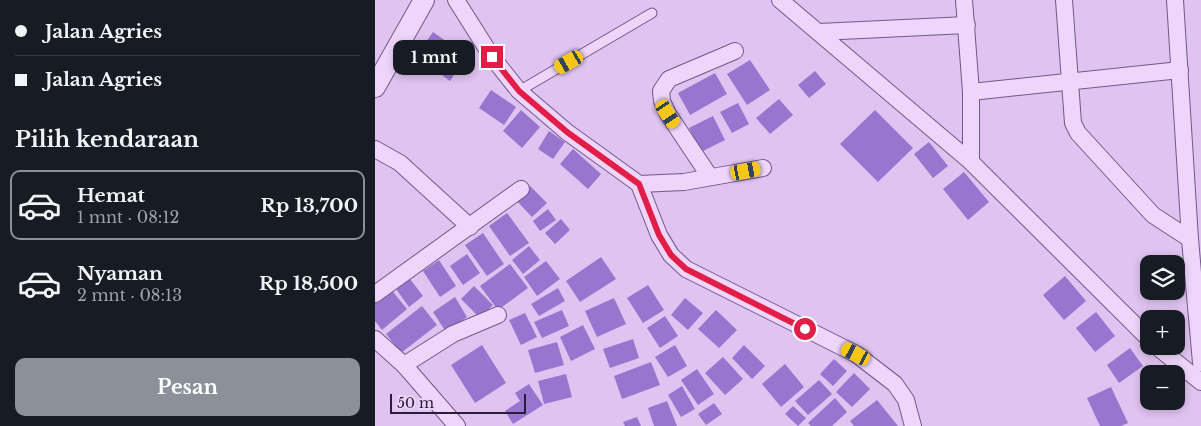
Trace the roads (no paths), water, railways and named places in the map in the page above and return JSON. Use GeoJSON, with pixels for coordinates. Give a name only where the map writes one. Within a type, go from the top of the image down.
{"type":"FeatureCollection","features":[{"type":"Feature","properties":{"kind":"street"},"geometry":{"type":"LineString","coordinates":[[375,87],[424,0]]}},
{"type":"Feature","properties":{"kind":"street"},"geometry":{"type":"LineString","coordinates":[[456,0],[492,57],[519,91],[567,132],[639,184],[659,235],[671,255],[686,269],[856,354],[895,384],[905,400],[913,426]]}},
{"type":"Feature","properties":{"kind":"street"},"geometry":{"type":"LineString","coordinates":[[779,0],[971,162],[1140,330]]}},
{"type":"Feature","properties":{"kind":"street"},"geometry":{"type":"LineString","coordinates":[[965,0],[971,92],[971,162]]}},
{"type":"Feature","properties":{"kind":"street"},"geometry":{"type":"LineString","coordinates":[[1064,0],[1073,123],[1078,133],[1153,215],[1190,239]]}},
{"type":"Feature","properties":{"kind":"street"},"geometry":{"type":"LineString","coordinates":[[1175,0],[1190,239],[1201,363]]}},
{"type":"Feature","properties":{"kind":"street"},"geometry":{"type":"LineString","coordinates":[[819,32],[967,25]]}},
{"type":"Feature","properties":{"kind":"street"},"geometry":{"type":"LineString","coordinates":[[710,177],[668,114],[662,102],[661,91],[669,79],[735,51]]}},
{"type":"Feature","properties":{"kind":"street"},"geometry":{"type":"LineString","coordinates":[[971,92],[1180,70]]}},
{"type":"Feature","properties":{"kind":"street"},"geometry":{"type":"LineString","coordinates":[[375,149],[400,163],[470,227]]}},
{"type":"Feature","properties":{"kind":"street"},"geometry":{"type":"LineString","coordinates":[[639,184],[684,182],[763,168]]}},
{"type":"Feature","properties":{"kind":"street"},"geometry":{"type":"LineString","coordinates":[[375,294],[521,189]]}},
{"type":"Feature","properties":{"kind":"street"},"geometry":{"type":"LineString","coordinates":[[404,365],[453,334],[498,315]]}},
{"type":"Feature","properties":{"kind":"street"},"geometry":{"type":"LineString","coordinates":[[375,339],[404,365],[457,426]]}},
{"type":"Feature","properties":{"kind":"street"},"geometry":{"type":"LineString","coordinates":[[1167,355],[1201,382]]}},
{"type":"Feature","properties":{"kind":"lane"},"geometry":{"type":"LineString","coordinates":[[519,91],[652,13]]}}]}
